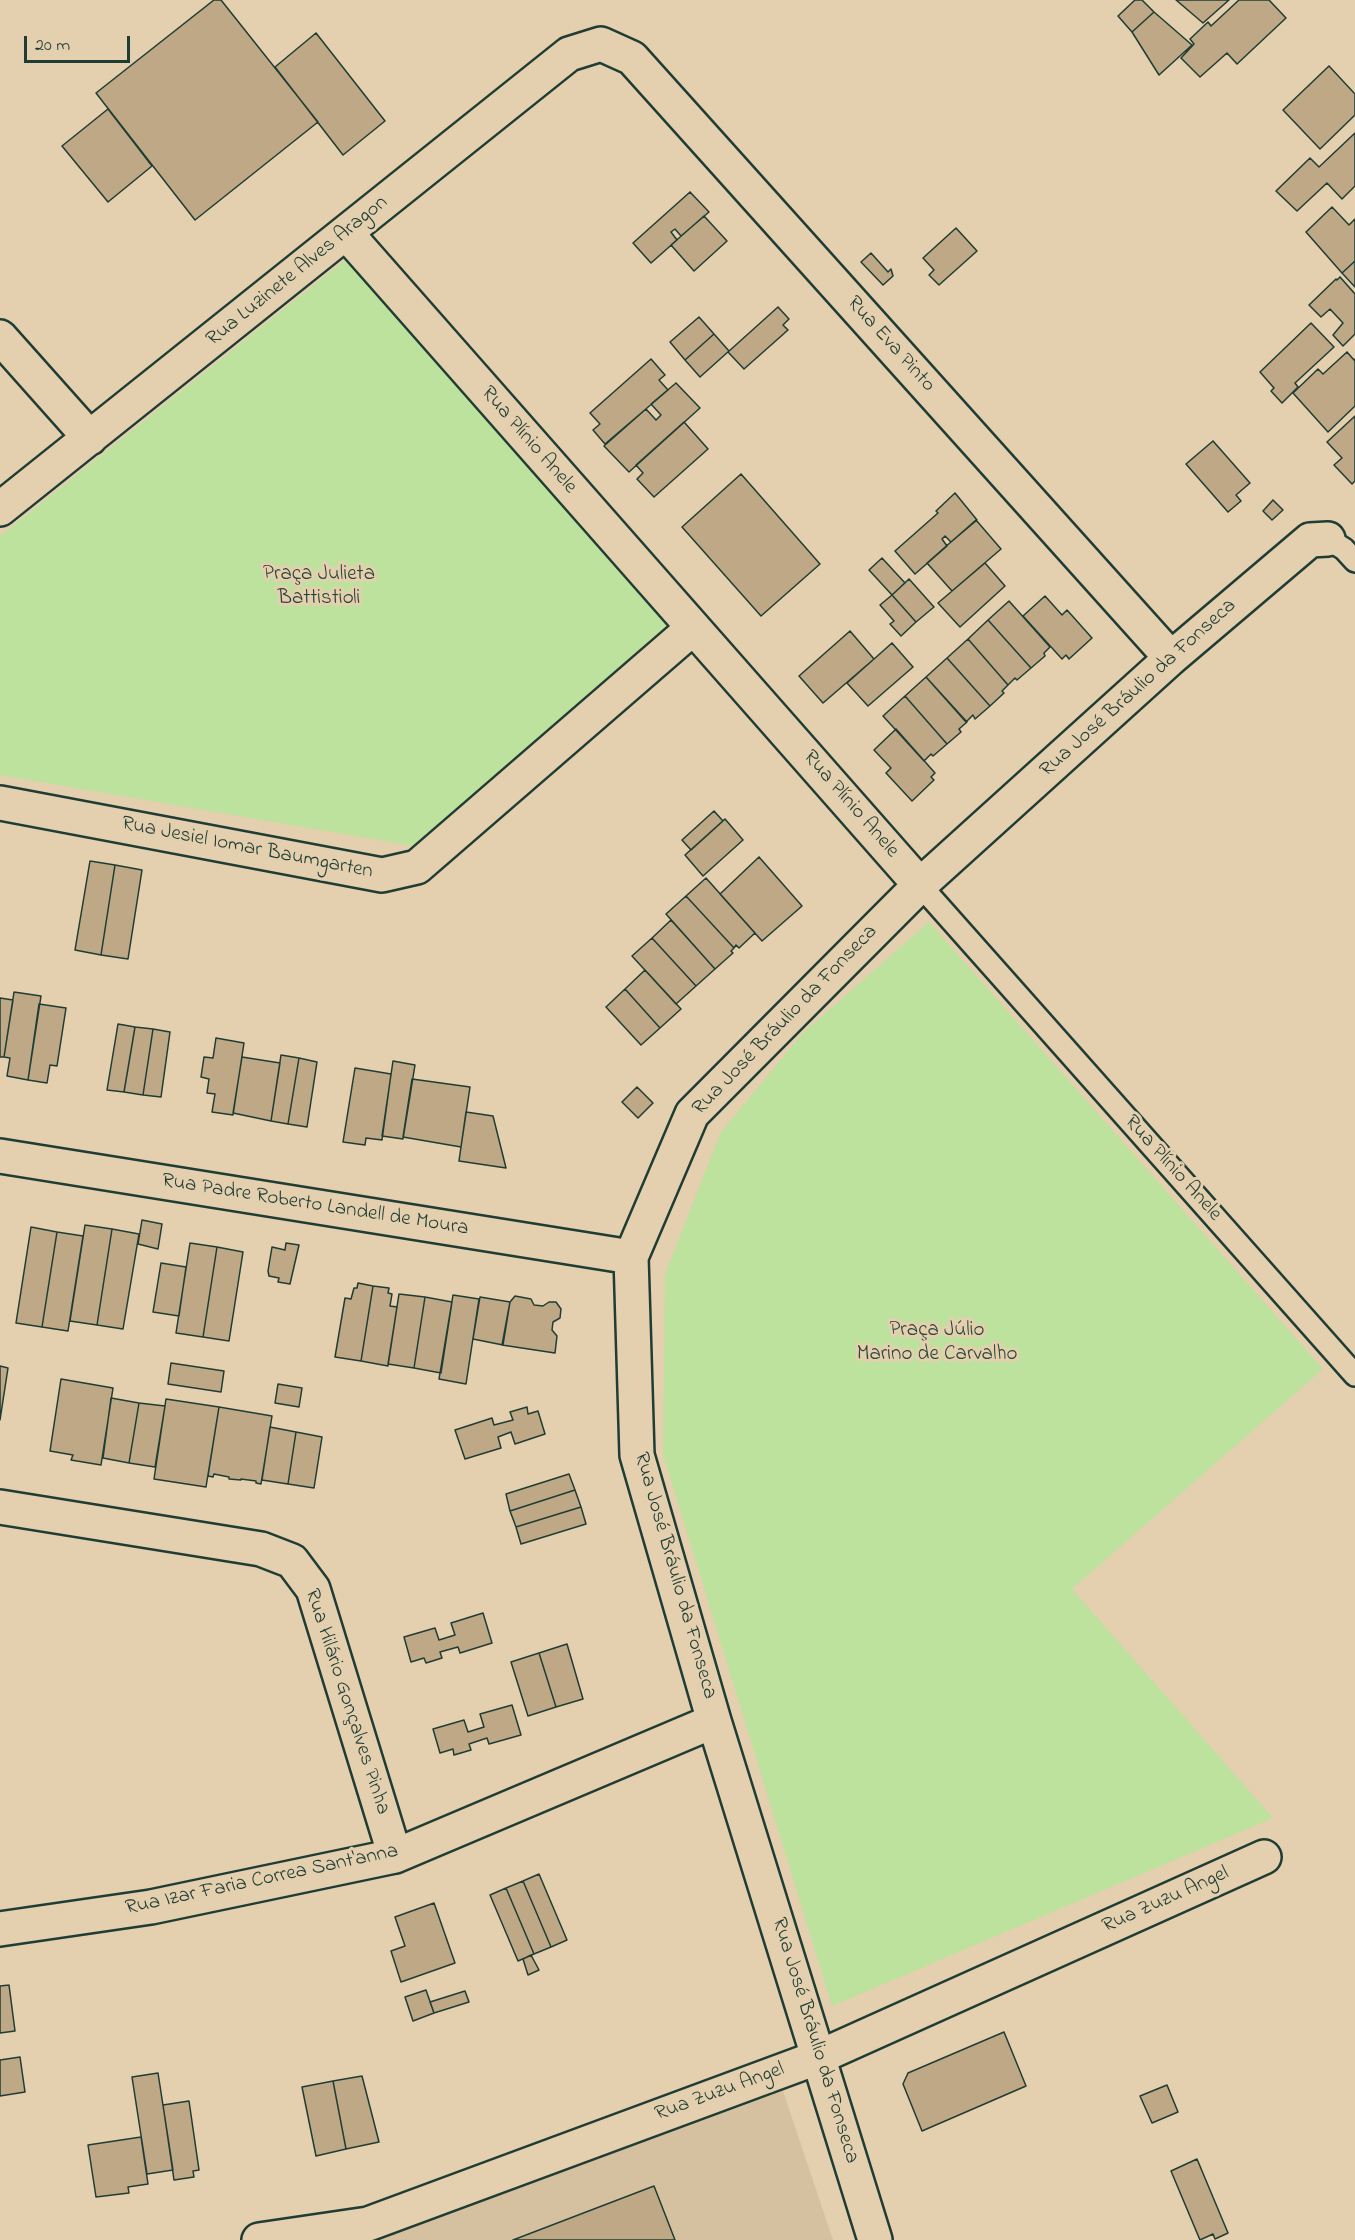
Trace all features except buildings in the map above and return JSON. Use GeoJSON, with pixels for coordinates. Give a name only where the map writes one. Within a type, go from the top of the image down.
{"type":"FeatureCollection","features":[{"type":"Feature","properties":{"kind":"street","name":"Rua Luzinete Alves Aragon"},"geometry":{"type":"LineString","coordinates":[[0,509],[347,234],[569,54],[601,44]]}},
{"type":"Feature","properties":{"kind":"street","name":"Rua Eva Pinto"},"geometry":{"type":"LineString","coordinates":[[601,44],[632,58],[1171,658]]}},
{"type":"Feature","properties":{"kind":"street","name":"Rua Plínio Anele"},"geometry":{"type":"LineString","coordinates":[[347,234],[920,885]]}},
{"type":"Feature","properties":{"kind":"street"},"geometry":{"type":"LineString","coordinates":[[0,337],[90,438]]}},
{"type":"Feature","properties":{"kind":"street","name":"Rua José Bráulio da Fonseca"},"geometry":{"type":"LineString","coordinates":[[875,2240],[714,1721],[637,1455],[630,1257],[692,1114],[920,885],[1171,658],[1310,540],[1328,539]]}},
{"type":"Feature","properties":{"kind":"street","name":"Rua Jesiel Iomar Baumgarten"},"geometry":{"type":"LineString","coordinates":[[0,803],[382,875],[417,867],[693,628]]}},
{"type":"Feature","properties":{"kind":"street","name":"Rua Padre Roberto Landell de Moura"},"geometry":{"type":"LineString","coordinates":[[0,1155],[630,1257]]}},
{"type":"Feature","properties":{"kind":"street","name":"Rua Hilário Gonçalves Pinha"},"geometry":{"type":"LineString","coordinates":[[0,1508],[261,1549],[292,1561],[313,1589],[395,1856]]}},
{"type":"Feature","properties":{"kind":"street","name":"Rua Izar Faria Correa Sant'anna"},"geometry":{"type":"LineString","coordinates":[[0,1929],[151,1906],[395,1856],[714,1721]]}},
{"type":"Feature","properties":{"kind":"street","name":"Rua Zuzu Angel"},"geometry":{"type":"LineString","coordinates":[[259,2240],[368,2223],[819,2056],[1264,1857]]}},
{"type":"Feature","properties":{"kind":"lane"},"geometry":{"type":"LineString","coordinates":[[1328,539],[1344,549],[1355,561]]}},
{"type":"Feature","properties":{"kind":"lane","name":"Rua Plínio Anele"},"geometry":{"type":"LineString","coordinates":[[920,885],[1355,1375]]}},
{"type":"Feature","properties":{"kind":"shaded area"},"geometry":{"type":"Polygon","coordinates":[[[783,2091],[833,2240],[377,2240],[783,2091]]]}},
{"type":"Feature","properties":{"kind":"green space","name":"Praça Julieta Battistioli"},"geometry":{"type":"Polygon","coordinates":[[[349,257],[667,625],[413,846],[0,775],[0,536],[349,257]]]}},
{"type":"Feature","properties":{"kind":"green space","name":"Praça Júlio Marino de Carvalho"},"geometry":{"type":"Polygon","coordinates":[[[929,922],[1323,1369],[1072,1589],[1273,1818],[832,2006],[663,1454],[665,1274],[721,1132],[803,1033],[929,922]]]}}]}
